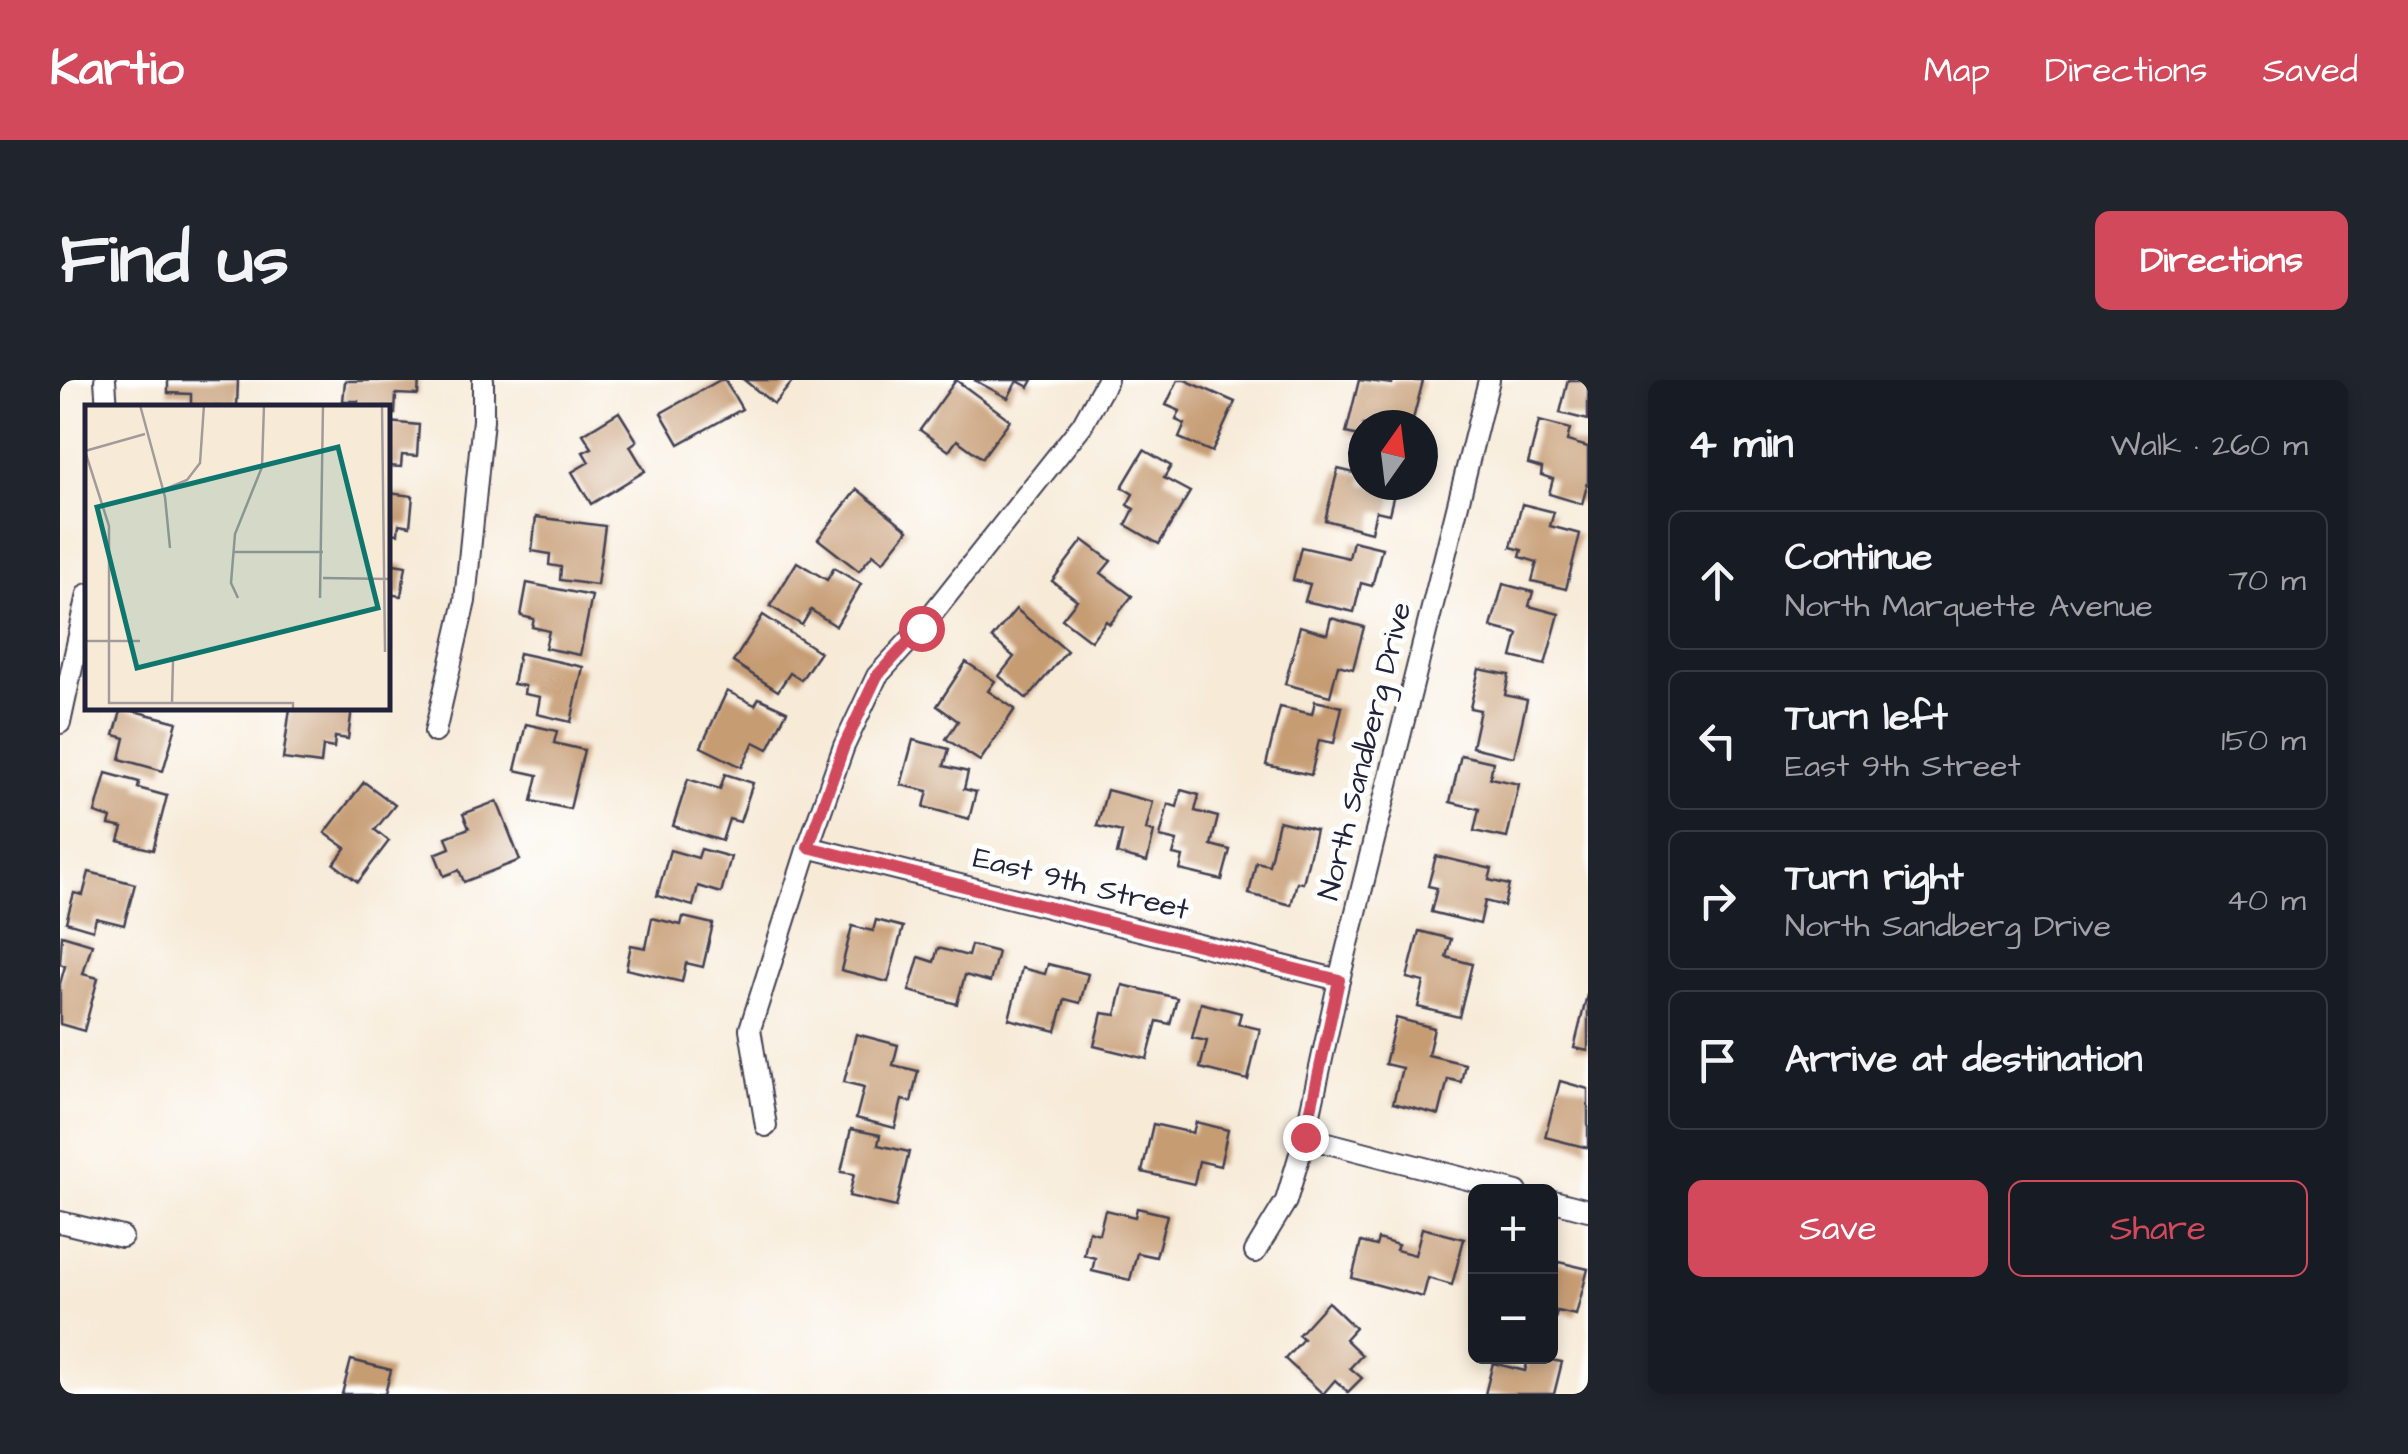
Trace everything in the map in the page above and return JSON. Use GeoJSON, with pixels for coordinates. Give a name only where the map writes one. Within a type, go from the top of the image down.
{"type":"FeatureCollection","features":[{"type":"Feature","properties":{"kind":"street"},"geometry":{"type":"LineString","coordinates":[[105,380],[107,405]]}},
{"type":"Feature","properties":{"kind":"street"},"geometry":{"type":"LineString","coordinates":[[436,732],[465,601],[484,380]]}},
{"type":"Feature","properties":{"kind":"street"},"geometry":{"type":"LineString","coordinates":[[766,1126],[750,1029],[844,746],[877,676],[921,628],[1082,425],[1107,380]]}},
{"type":"Feature","properties":{"kind":"street","name":"North Sandberg Drive"},"geometry":{"type":"LineString","coordinates":[[1255,1252],[1286,1201],[1305,1137],[1339,980],[1489,380]]}},
{"type":"Feature","properties":{"kind":"street"},"geometry":{"type":"LineString","coordinates":[[60,724],[85,608]]}},
{"type":"Feature","properties":{"kind":"street","name":"East 9th Street"},"geometry":{"type":"LineString","coordinates":[[808,847],[1339,980]]}},
{"type":"Feature","properties":{"kind":"street"},"geometry":{"type":"LineString","coordinates":[[1305,1137],[1486,1184]]}},
{"type":"Feature","properties":{"kind":"street"},"geometry":{"type":"LineString","coordinates":[[1558,1202],[1588,1210]]}},
{"type":"Feature","properties":{"kind":"street"},"geometry":{"type":"LineString","coordinates":[[60,1222],[122,1237]]}},
{"type":"Feature","properties":{"kind":"building"},"geometry":{"type":"Polygon","coordinates":[[[168,380],[238,380],[237,405],[191,405],[191,394],[168,393],[168,380]]]}},
{"type":"Feature","properties":{"kind":"building"},"geometry":{"type":"Polygon","coordinates":[[[419,380],[418,395],[396,394],[395,414],[390,413],[390,405],[343,401],[345,381],[419,380]]]}},
{"type":"Feature","properties":{"kind":"building"},"geometry":{"type":"Polygon","coordinates":[[[725,380],[742,409],[679,444],[661,413],[725,380]]]}},
{"type":"Feature","properties":{"kind":"building"},"geometry":{"type":"Polygon","coordinates":[[[744,380],[794,380],[774,404],[744,380]]]}},
{"type":"Feature","properties":{"kind":"building"},"geometry":{"type":"Polygon","coordinates":[[[956,380],[1010,420],[982,458],[957,440],[949,451],[920,430],[956,380]]]}},
{"type":"Feature","properties":{"kind":"building"},"geometry":{"type":"Polygon","coordinates":[[[974,380],[1033,380],[1029,387],[1017,381],[1008,398],[974,380]]]}},
{"type":"Feature","properties":{"kind":"building"},"geometry":{"type":"Polygon","coordinates":[[[1178,380],[1235,402],[1212,452],[1179,438],[1185,424],[1176,420],[1180,411],[1166,405],[1178,380]]]}},
{"type":"Feature","properties":{"kind":"building"},"geometry":{"type":"Polygon","coordinates":[[[1359,380],[1392,384],[1393,380],[1423,381],[1415,410],[1352,410],[1359,380]]]}},
{"type":"Feature","properties":{"kind":"building"},"geometry":{"type":"Polygon","coordinates":[[[1568,380],[1588,380],[1588,420],[1560,413],[1568,380]]]}},
{"type":"Feature","properties":{"kind":"building"},"geometry":{"type":"Polygon","coordinates":[[[619,412],[637,441],[630,446],[645,471],[591,504],[572,472],[589,462],[583,452],[592,448],[583,434],[619,412]]]}},
{"type":"Feature","properties":{"kind":"building"},"geometry":{"type":"Polygon","coordinates":[[[1539,421],[1570,429],[1567,441],[1588,447],[1588,482],[1582,504],[1549,494],[1553,479],[1541,475],[1542,468],[1528,464],[1539,421]]]}},
{"type":"Feature","properties":{"kind":"building"},"geometry":{"type":"Polygon","coordinates":[[[390,422],[419,425],[417,456],[402,455],[401,467],[390,466],[390,422]]]}},
{"type":"Feature","properties":{"kind":"building"},"geometry":{"type":"Polygon","coordinates":[[[1144,450],[1171,466],[1164,478],[1190,492],[1159,544],[1126,525],[1134,509],[1127,505],[1133,494],[1122,487],[1144,450]]]}},
{"type":"Feature","properties":{"kind":"building"},"geometry":{"type":"Polygon","coordinates":[[[1338,469],[1348,471],[1348,500],[1392,500],[1389,514],[1376,511],[1371,532],[1325,520],[1338,469]]]}},
{"type":"Feature","properties":{"kind":"building"},"geometry":{"type":"Polygon","coordinates":[[[857,489],[908,530],[883,562],[873,554],[859,571],[818,539],[857,489]]]}},
{"type":"Feature","properties":{"kind":"building"},"geometry":{"type":"Polygon","coordinates":[[[390,493],[413,496],[410,526],[399,524],[398,534],[390,533],[390,493]]]}},
{"type":"Feature","properties":{"kind":"building"},"geometry":{"type":"Polygon","coordinates":[[[1522,504],[1554,512],[1550,526],[1580,534],[1566,589],[1532,581],[1537,562],[1520,557],[1522,550],[1511,547],[1522,504]]]}},
{"type":"Feature","properties":{"kind":"building"},"geometry":{"type":"Polygon","coordinates":[[[536,517],[605,526],[597,585],[560,580],[561,567],[549,565],[550,554],[532,551],[536,517]]]}},
{"type":"Feature","properties":{"kind":"building"},"geometry":{"type":"Polygon","coordinates":[[[1083,540],[1111,561],[1101,573],[1132,596],[1091,641],[1062,619],[1077,600],[1052,581],[1083,540]]]}},
{"type":"Feature","properties":{"kind":"building"},"geometry":{"type":"Polygon","coordinates":[[[1353,541],[1382,548],[1372,586],[1361,583],[1354,612],[1305,601],[1310,584],[1293,580],[1301,547],[1349,558],[1353,541]]]}},
{"type":"Feature","properties":{"kind":"building"},"geometry":{"type":"Polygon","coordinates":[[[797,562],[827,580],[834,568],[861,584],[836,626],[811,610],[802,625],[770,606],[797,562]]]}},
{"type":"Feature","properties":{"kind":"building"},"geometry":{"type":"Polygon","coordinates":[[[390,563],[406,566],[401,596],[390,594],[390,563]]]}},
{"type":"Feature","properties":{"kind":"building"},"geometry":{"type":"Polygon","coordinates":[[[527,583],[592,596],[580,655],[545,648],[549,631],[532,627],[534,619],[521,616],[527,583]]]}},
{"type":"Feature","properties":{"kind":"building"},"geometry":{"type":"Polygon","coordinates":[[[1503,584],[1533,592],[1529,606],[1559,614],[1545,665],[1512,657],[1518,634],[1491,627],[1503,584]]]}},
{"type":"Feature","properties":{"kind":"building"},"geometry":{"type":"Polygon","coordinates":[[[1016,609],[1067,651],[1027,699],[999,676],[1014,657],[992,638],[1016,609]]]}},
{"type":"Feature","properties":{"kind":"building"},"geometry":{"type":"Polygon","coordinates":[[[763,615],[820,652],[801,680],[790,673],[778,691],[733,662],[763,615]]]}},
{"type":"Feature","properties":{"kind":"building"},"geometry":{"type":"Polygon","coordinates":[[[1331,618],[1364,627],[1353,669],[1338,665],[1330,696],[1285,684],[1300,626],[1327,634],[1331,618]]]}},
{"type":"Feature","properties":{"kind":"building"},"geometry":{"type":"Polygon","coordinates":[[[519,653],[583,667],[571,722],[537,714],[540,697],[524,694],[525,686],[513,684],[519,653]]]}},
{"type":"Feature","properties":{"kind":"building"},"geometry":{"type":"Polygon","coordinates":[[[966,662],[995,681],[988,691],[1015,709],[980,761],[946,739],[958,721],[937,706],[966,662]]]}},
{"type":"Feature","properties":{"kind":"building"},"geometry":{"type":"Polygon","coordinates":[[[1479,669],[1509,675],[1505,695],[1527,700],[1514,757],[1472,747],[1480,710],[1470,708],[1479,669]]]}},
{"type":"Feature","properties":{"kind":"building"},"geometry":{"type":"Polygon","coordinates":[[[727,691],[755,705],[759,698],[787,711],[768,749],[754,742],[742,767],[701,747],[727,691]]]}},
{"type":"Feature","properties":{"kind":"building"},"geometry":{"type":"Polygon","coordinates":[[[1315,701],[1342,707],[1334,743],[1319,740],[1311,775],[1266,765],[1280,707],[1312,714],[1315,701]]]}},
{"type":"Feature","properties":{"kind":"building"},"geometry":{"type":"Polygon","coordinates":[[[121,710],[177,722],[163,771],[120,759],[125,738],[114,735],[121,710]]]}},
{"type":"Feature","properties":{"kind":"building"},"geometry":{"type":"Polygon","coordinates":[[[290,710],[352,710],[348,739],[335,737],[334,748],[323,746],[321,764],[283,759],[290,710]]]}},
{"type":"Feature","properties":{"kind":"building"},"geometry":{"type":"Polygon","coordinates":[[[526,724],[557,731],[554,743],[584,750],[570,809],[532,801],[538,775],[515,770],[526,724]]]}},
{"type":"Feature","properties":{"kind":"building"},"geometry":{"type":"Polygon","coordinates":[[[913,740],[949,749],[944,766],[968,772],[964,789],[976,792],[969,819],[924,807],[928,791],[901,785],[913,740]]]}},
{"type":"Feature","properties":{"kind":"building"},"geometry":{"type":"Polygon","coordinates":[[[1461,755],[1493,762],[1490,778],[1519,784],[1507,838],[1474,831],[1479,809],[1450,802],[1461,755]]]}},
{"type":"Feature","properties":{"kind":"building"},"geometry":{"type":"Polygon","coordinates":[[[106,773],[139,782],[138,788],[167,796],[153,850],[119,841],[123,828],[109,825],[111,818],[95,813],[106,773]]]}},
{"type":"Feature","properties":{"kind":"building"},"geometry":{"type":"Polygon","coordinates":[[[725,774],[753,783],[740,822],[729,819],[722,841],[673,826],[688,779],[720,789],[725,774]]]}},
{"type":"Feature","properties":{"kind":"building"},"geometry":{"type":"Polygon","coordinates":[[[364,782],[395,805],[375,830],[389,841],[358,882],[334,864],[346,848],[325,833],[364,782]]]}},
{"type":"Feature","properties":{"kind":"building"},"geometry":{"type":"Polygon","coordinates":[[[1107,790],[1153,802],[1146,830],[1154,832],[1147,862],[1117,854],[1122,832],[1097,826],[1107,790]]]}},
{"type":"Feature","properties":{"kind":"building"},"geometry":{"type":"Polygon","coordinates":[[[1181,790],[1199,795],[1195,811],[1218,817],[1211,845],[1230,850],[1222,880],[1180,870],[1183,857],[1173,855],[1177,841],[1160,837],[1168,804],[1177,807],[1181,790]]]}},
{"type":"Feature","properties":{"kind":"building"},"geometry":{"type":"Polygon","coordinates":[[[497,801],[520,860],[464,882],[459,870],[444,876],[435,854],[450,848],[446,837],[469,828],[463,814],[497,801]]]}},
{"type":"Feature","properties":{"kind":"building"},"geometry":{"type":"Polygon","coordinates":[[[1279,821],[1316,830],[1303,883],[1297,882],[1291,905],[1249,894],[1256,862],[1269,865],[1279,821]]]}},
{"type":"Feature","properties":{"kind":"building"},"geometry":{"type":"Polygon","coordinates":[[[701,849],[731,857],[721,893],[698,886],[693,906],[657,896],[670,850],[698,858],[701,849]]]}},
{"type":"Feature","properties":{"kind":"building"},"geometry":{"type":"Polygon","coordinates":[[[1436,856],[1492,869],[1489,880],[1509,885],[1504,906],[1485,901],[1480,924],[1431,912],[1437,888],[1428,886],[1436,856]]]}},
{"type":"Feature","properties":{"kind":"building"},"geometry":{"type":"Polygon","coordinates":[[[89,872],[135,884],[124,925],[96,918],[93,930],[66,922],[74,893],[83,895],[89,872]]]}},
{"type":"Feature","properties":{"kind":"building"},"geometry":{"type":"Polygon","coordinates":[[[683,917],[713,924],[703,967],[686,963],[682,982],[626,969],[631,945],[646,948],[652,918],[681,925],[683,917]]]}},
{"type":"Feature","properties":{"kind":"building"},"geometry":{"type":"Polygon","coordinates":[[[876,920],[903,927],[888,982],[841,970],[852,926],[873,931],[876,920]]]}},
{"type":"Feature","properties":{"kind":"building"},"geometry":{"type":"Polygon","coordinates":[[[1419,931],[1451,939],[1446,957],[1472,964],[1459,1017],[1418,1007],[1424,982],[1407,978],[1419,931]]]}},
{"type":"Feature","properties":{"kind":"building"},"geometry":{"type":"Polygon","coordinates":[[[62,935],[92,944],[83,974],[98,978],[84,1031],[60,1024],[60,984],[65,966],[60,964],[62,935]]]}},
{"type":"Feature","properties":{"kind":"building"},"geometry":{"type":"Polygon","coordinates":[[[971,945],[998,952],[990,982],[965,975],[957,1004],[909,991],[919,957],[934,962],[938,948],[968,956],[971,945]]]}},
{"type":"Feature","properties":{"kind":"building"},"geometry":{"type":"Polygon","coordinates":[[[1048,964],[1088,974],[1080,1003],[1065,999],[1056,1031],[1009,1019],[1022,968],[1045,974],[1048,964]]]}},
{"type":"Feature","properties":{"kind":"building"},"geometry":{"type":"Polygon","coordinates":[[[1123,985],[1177,998],[1170,1024],[1157,1021],[1147,1059],[1094,1046],[1102,1013],[1116,1015],[1123,985]]]}},
{"type":"Feature","properties":{"kind":"building"},"geometry":{"type":"Polygon","coordinates":[[[1588,995],[1588,1051],[1574,1048],[1588,995]]]}},
{"type":"Feature","properties":{"kind":"building"},"geometry":{"type":"Polygon","coordinates":[[[1201,1003],[1241,1013],[1238,1024],[1260,1029],[1248,1080],[1200,1068],[1207,1041],[1192,1038],[1201,1003]]]}},
{"type":"Feature","properties":{"kind":"building"},"geometry":{"type":"Polygon","coordinates":[[[1396,1018],[1434,1028],[1428,1055],[1465,1064],[1461,1082],[1448,1079],[1439,1115],[1393,1103],[1402,1068],[1385,1064],[1396,1018]]]}},
{"type":"Feature","properties":{"kind":"building"},"geometry":{"type":"Polygon","coordinates":[[[856,1034],[898,1045],[893,1065],[918,1071],[911,1102],[902,1100],[895,1128],[856,1118],[864,1087],[844,1082],[856,1034]]]}},
{"type":"Feature","properties":{"kind":"building"},"geometry":{"type":"Polygon","coordinates":[[[1560,1081],[1588,1089],[1588,1148],[1545,1137],[1560,1081]]]}},
{"type":"Feature","properties":{"kind":"building"},"geometry":{"type":"Polygon","coordinates":[[[1196,1122],[1228,1130],[1220,1166],[1199,1161],[1194,1184],[1142,1172],[1153,1124],[1193,1133],[1196,1122]]]}},
{"type":"Feature","properties":{"kind":"building"},"geometry":{"type":"Polygon","coordinates":[[[851,1129],[880,1135],[878,1145],[909,1152],[896,1207],[849,1196],[854,1174],[841,1172],[851,1129]]]}},
{"type":"Feature","properties":{"kind":"building"},"geometry":{"type":"Polygon","coordinates":[[[1137,1208],[1167,1215],[1156,1257],[1137,1253],[1130,1280],[1092,1271],[1095,1258],[1084,1255],[1089,1231],[1099,1234],[1105,1210],[1135,1217],[1137,1208]]]}},
{"type":"Feature","properties":{"kind":"building"},"geometry":{"type":"Polygon","coordinates":[[[1422,1228],[1464,1239],[1452,1285],[1428,1278],[1423,1297],[1352,1278],[1361,1242],[1376,1246],[1378,1239],[1415,1255],[1422,1228]]]}},
{"type":"Feature","properties":{"kind":"building"},"geometry":{"type":"Polygon","coordinates":[[[1558,1262],[1588,1269],[1576,1315],[1558,1311],[1558,1262]]]}},
{"type":"Feature","properties":{"kind":"building"},"geometry":{"type":"Polygon","coordinates":[[[1328,1302],[1355,1328],[1345,1339],[1362,1355],[1350,1368],[1362,1378],[1348,1392],[1335,1380],[1323,1394],[1285,1359],[1303,1339],[1298,1335],[1328,1302]]]}},
{"type":"Feature","properties":{"kind":"building"},"geometry":{"type":"Polygon","coordinates":[[[351,1360],[391,1370],[385,1394],[342,1394],[351,1360]]]}},
{"type":"Feature","properties":{"kind":"building"},"geometry":{"type":"Polygon","coordinates":[[[1562,1362],[1554,1394],[1485,1394],[1493,1364],[1525,1371],[1527,1364],[1562,1362]]]}},
{"type":"Feature","properties":{"kind":"route"},"geometry":{"type":"LineString","coordinates":[[921,628],[877,676],[844,746],[808,847],[1339,980],[1305,1137]]}}]}
